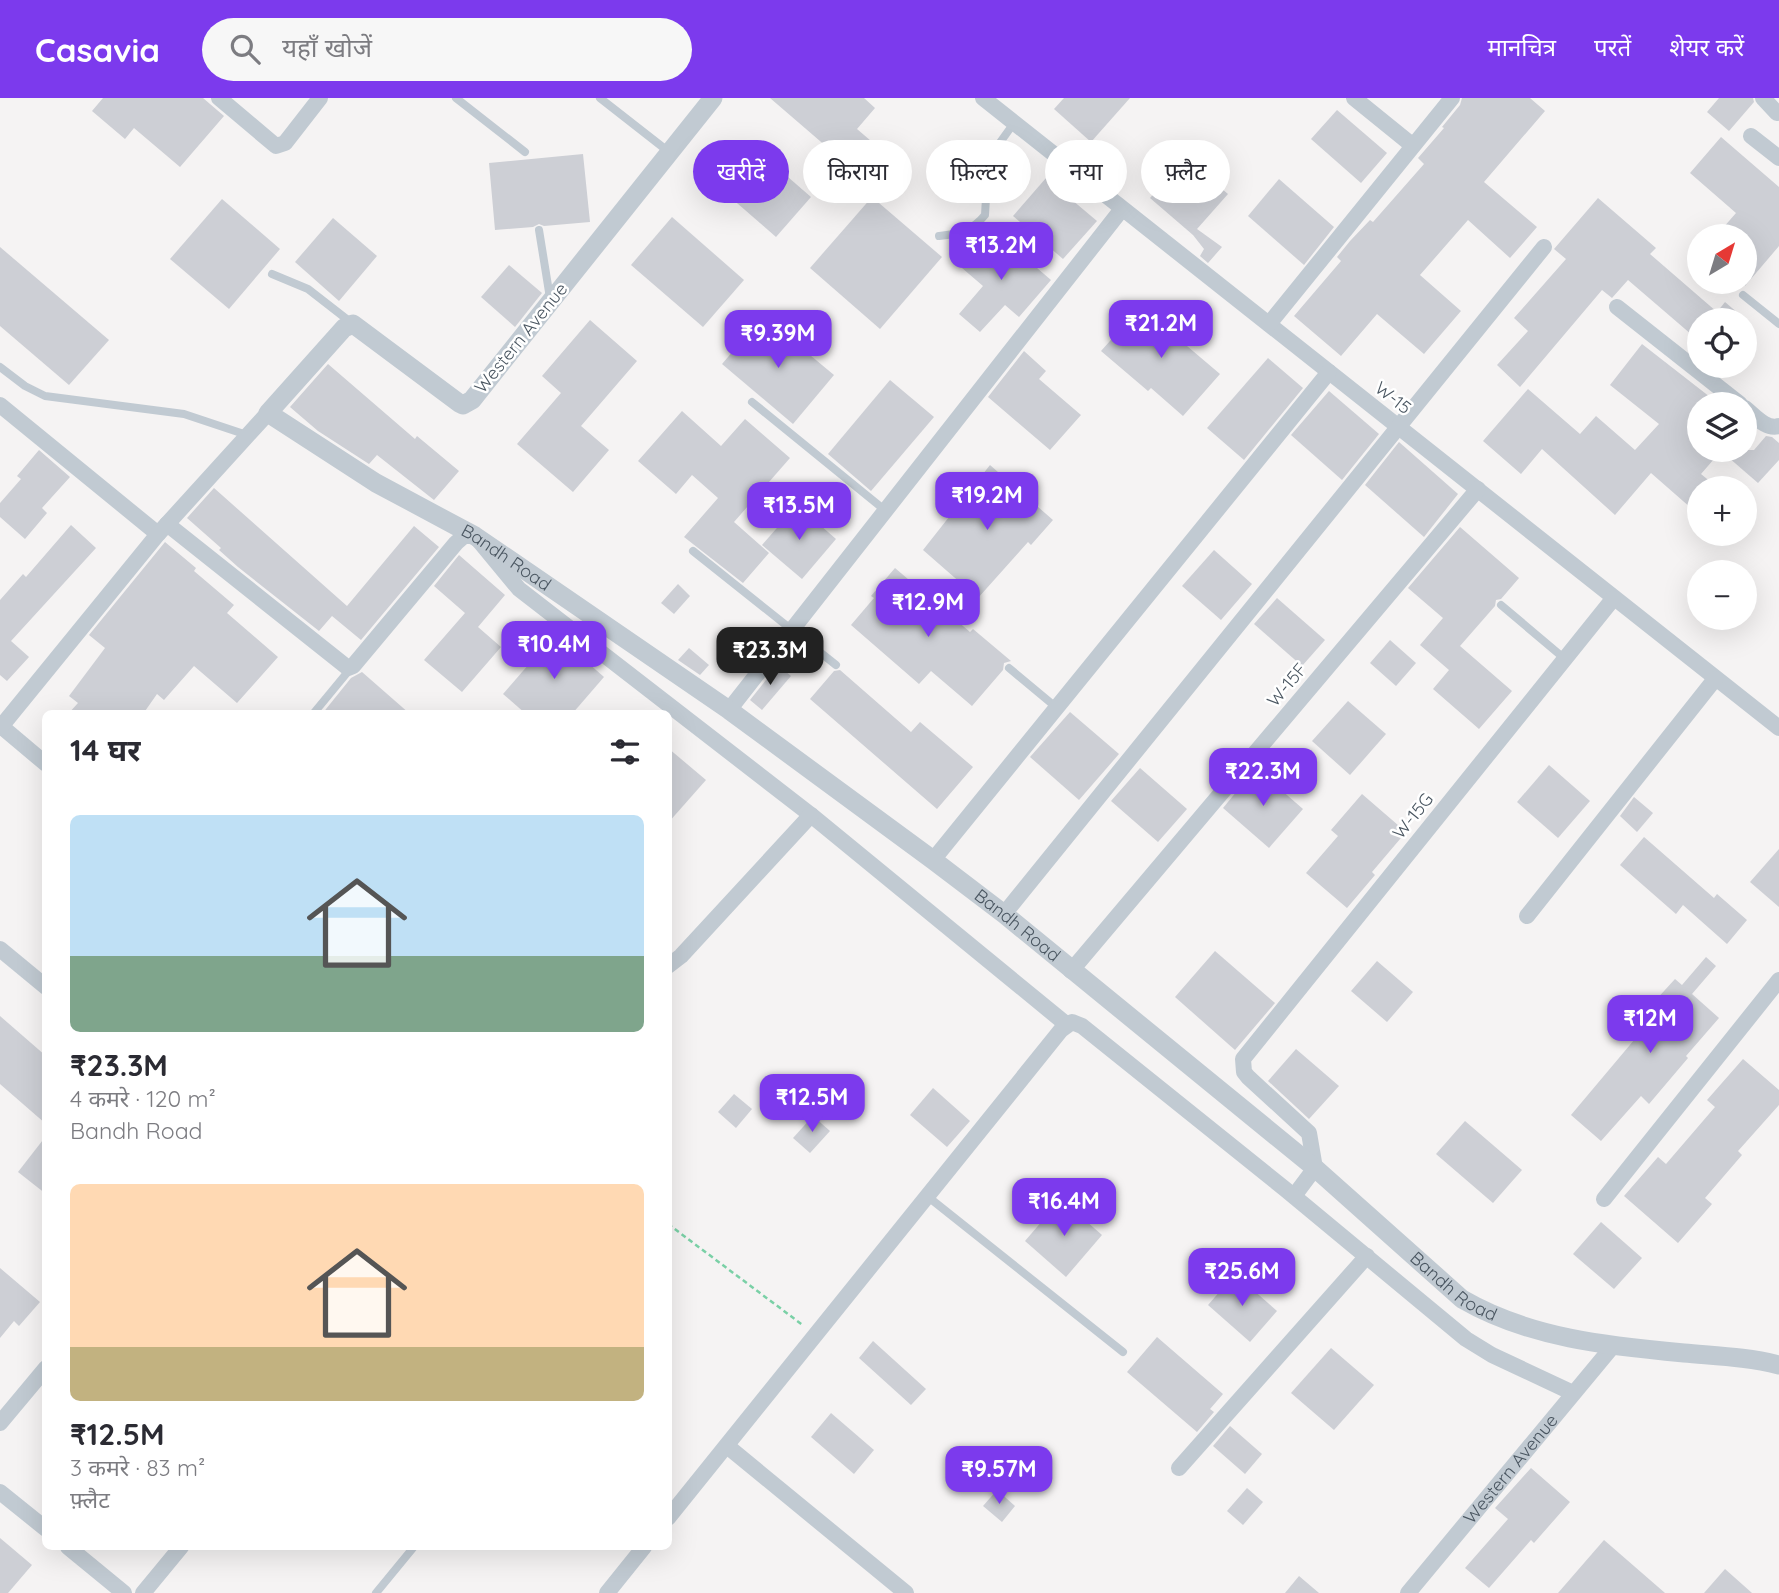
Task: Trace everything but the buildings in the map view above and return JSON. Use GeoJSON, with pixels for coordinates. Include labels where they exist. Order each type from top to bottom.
{"type":"FeatureCollection","features":[{"type":"Feature","properties":{"kind":"street"},"geometry":{"type":"LineString","coordinates":[[219,98],[276,146],[285,143],[320,98]]}},
{"type":"Feature","properties":{"kind":"street","name":"Western Avenue"},"geometry":{"type":"LineString","coordinates":[[353,324],[463,404],[471,400],[713,98]]}},
{"type":"Feature","properties":{"kind":"street"},"geometry":{"type":"LineString","coordinates":[[1354,98],[1412,145]]}},
{"type":"Feature","properties":{"kind":"street"},"geometry":{"type":"LineString","coordinates":[[1269,324],[1452,98]]}},
{"type":"Feature","properties":{"kind":"street"},"geometry":{"type":"LineString","coordinates":[[1763,98],[1777,113]]}},
{"type":"Feature","properties":{"kind":"street","name":"W-15"},"geometry":{"type":"LineString","coordinates":[[986,99],[1779,728]]}},
{"type":"Feature","properties":{"kind":"street"},"geometry":{"type":"LineString","coordinates":[[1751,136],[1779,158]]}},
{"type":"Feature","properties":{"kind":"street"},"geometry":{"type":"LineString","coordinates":[[729,710],[793,632],[1122,209]]}},
{"type":"Feature","properties":{"kind":"street"},"geometry":{"type":"LineString","coordinates":[[1004,914],[1544,247]]}},
{"type":"Feature","properties":{"kind":"street"},"geometry":{"type":"LineString","coordinates":[[1618,307],[1725,392]]}},
{"type":"Feature","properties":{"kind":"street"},"geometry":{"type":"LineString","coordinates":[[42,761],[1,727],[162,529],[344,328],[353,324]]}},
{"type":"Feature","properties":{"kind":"street"},"geometry":{"type":"LineString","coordinates":[[933,860],[1329,372]]}},
{"type":"Feature","properties":{"kind":"street"},"geometry":{"type":"LineString","coordinates":[[0,405],[351,668],[456,543],[464,536],[475,536],[519,589],[811,815],[1066,1024]]}},
{"type":"Feature","properties":{"kind":"street","name":"Bandh Road"},"geometry":{"type":"LineString","coordinates":[[268,413],[376,483],[475,536],[729,710],[933,860],[1004,914],[1315,1168],[1462,1299],[1483,1311],[1532,1329],[1613,1346],[1752,1359],[1779,1365]]}},
{"type":"Feature","properties":{"kind":"street"},"geometry":{"type":"LineString","coordinates":[[1757,418],[1771,428],[1779,426]]}},
{"type":"Feature","properties":{"kind":"street","name":"W-15F"},"geometry":{"type":"LineString","coordinates":[[1071,971],[1478,489]]}},
{"type":"Feature","properties":{"kind":"street","name":"W-15G"},"geometry":{"type":"LineString","coordinates":[[1315,1168],[1309,1133],[1248,1077],[1244,1072],[1243,1059],[1613,599]]}},
{"type":"Feature","properties":{"kind":"street"},"geometry":{"type":"LineString","coordinates":[[1527,916],[1715,679]]}},
{"type":"Feature","properties":{"kind":"street"},"geometry":{"type":"LineString","coordinates":[[672,962],[681,956],[811,815]]}},
{"type":"Feature","properties":{"kind":"street"},"geometry":{"type":"LineString","coordinates":[[0,949],[42,984]]}},
{"type":"Feature","properties":{"kind":"street"},"geometry":{"type":"LineString","coordinates":[[1604,1199],[1777,987]]}},
{"type":"Feature","properties":{"kind":"street"},"geometry":{"type":"LineString","coordinates":[[672,1513],[1066,1024],[1072,1022],[1082,1026],[1294,1196],[1466,1339],[1492,1355],[1573,1393]]}},
{"type":"Feature","properties":{"kind":"street"},"geometry":{"type":"LineString","coordinates":[[1294,1196],[1315,1168]]}},
{"type":"Feature","properties":{"kind":"street"},"geometry":{"type":"LineString","coordinates":[[1179,1468],[1367,1256]]}},
{"type":"Feature","properties":{"kind":"street","name":"Western Avenue"},"geometry":{"type":"LineString","coordinates":[[1408,1593],[1613,1346]]}},
{"type":"Feature","properties":{"kind":"street"},"geometry":{"type":"LineString","coordinates":[[0,1423],[42,1373]]}},
{"type":"Feature","properties":{"kind":"street"},"geometry":{"type":"LineString","coordinates":[[727,1446],[906,1593]]}},
{"type":"Feature","properties":{"kind":"street"},"geometry":{"type":"LineString","coordinates":[[0,1492],[42,1525]]}},
{"type":"Feature","properties":{"kind":"street"},"geometry":{"type":"LineString","coordinates":[[72,1550],[124,1593]]}},
{"type":"Feature","properties":{"kind":"street"},"geometry":{"type":"LineString","coordinates":[[142,1593],[178,1550]]}},
{"type":"Feature","properties":{"kind":"street"},"geometry":{"type":"LineString","coordinates":[[607,1593],[642,1550]]}},
{"type":"Feature","properties":{"kind":"lane"},"geometry":{"type":"LineString","coordinates":[[456,98],[526,152]]}},
{"type":"Feature","properties":{"kind":"lane"},"geometry":{"type":"LineString","coordinates":[[600,98],[669,152]]}},
{"type":"Feature","properties":{"kind":"lane"},"geometry":{"type":"LineString","coordinates":[[939,236],[971,229],[985,215],[988,163],[1014,123]]}},
{"type":"Feature","properties":{"kind":"lane"},"geometry":{"type":"LineString","coordinates":[[539,230],[550,301]]}},
{"type":"Feature","properties":{"kind":"lane"},"geometry":{"type":"LineString","coordinates":[[272,274],[308,289],[353,324]]}},
{"type":"Feature","properties":{"kind":"lane"},"geometry":{"type":"LineString","coordinates":[[1743,295],[1779,324]]}},
{"type":"Feature","properties":{"kind":"lane"},"geometry":{"type":"LineString","coordinates":[[0,367],[25,386],[45,396],[184,414],[247,435]]}},
{"type":"Feature","properties":{"kind":"lane"},"geometry":{"type":"LineString","coordinates":[[752,402],[886,511]]}},
{"type":"Feature","properties":{"kind":"lane"},"geometry":{"type":"LineString","coordinates":[[693,551],[836,665]]}},
{"type":"Feature","properties":{"kind":"lane"},"geometry":{"type":"LineString","coordinates":[[1501,605],[1565,659]]}},
{"type":"Feature","properties":{"kind":"lane"},"geometry":{"type":"LineString","coordinates":[[316,710],[351,668]]}},
{"type":"Feature","properties":{"kind":"lane"},"geometry":{"type":"LineString","coordinates":[[1009,668],[1057,708]]}},
{"type":"Feature","properties":{"kind":"lane"},"geometry":{"type":"LineString","coordinates":[[927,1196],[1124,1352]]}},
{"type":"Feature","properties":{"kind":"lane"},"geometry":{"type":"LineString","coordinates":[[376,1593],[411,1550]]}},
{"type":"Feature","properties":{"kind":"path"},"geometry":{"type":"LineString","coordinates":[[672,1227],[815,1335]]}}]}
